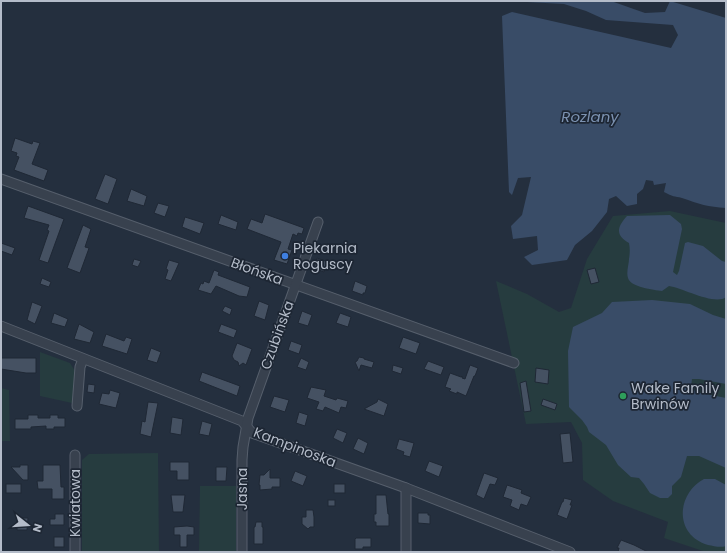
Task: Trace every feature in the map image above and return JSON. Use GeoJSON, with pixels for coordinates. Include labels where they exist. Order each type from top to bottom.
{"type":"FeatureCollection","features":[{"type":"Feature","properties":{"kind":"street","name":"Błońska"},"geometry":{"type":"LineString","coordinates":[[1,179],[514,363]]}},
{"type":"Feature","properties":{"kind":"street","name":"Czubińska"},"geometry":{"type":"LineString","coordinates":[[247,426],[251,409],[318,222]]}},
{"type":"Feature","properties":{"kind":"street","name":"Kampinoska"},"geometry":{"type":"LineString","coordinates":[[1,326],[242,421],[252,433],[406,488],[570,552]]}},
{"type":"Feature","properties":{"kind":"street"},"geometry":{"type":"LineString","coordinates":[[77,406],[80,367],[83,359]]}},
{"type":"Feature","properties":{"kind":"street","name":"Jasna"},"geometry":{"type":"LineString","coordinates":[[242,552],[242,460],[247,426]]}},
{"type":"Feature","properties":{"kind":"street","name":"Kwiatowa"},"geometry":{"type":"LineString","coordinates":[[75,455],[75,552]]}},
{"type":"Feature","properties":{"kind":"street"},"geometry":{"type":"LineString","coordinates":[[406,488],[406,552]]}},
{"type":"Feature","properties":{"kind":"green space","name":"Wake Family Brwinów"},"geometry":{"type":"Polygon","coordinates":[[[670,211],[726,223],[726,552],[706,552],[664,538],[668,522],[613,501],[583,480],[582,443],[571,422],[526,424],[496,281],[527,294],[559,312],[571,308],[587,259],[613,216],[670,211]]]}},
{"type":"Feature","properties":{"kind":"green space"},"geometry":{"type":"Polygon","coordinates":[[[40,352],[70,363],[75,371],[72,403],[40,396],[40,352]]]}},
{"type":"Feature","properties":{"kind":"green space"},"geometry":{"type":"Polygon","coordinates":[[[1,388],[9,390],[10,441],[1,441],[1,388]]]}},
{"type":"Feature","properties":{"kind":"green space"},"geometry":{"type":"Polygon","coordinates":[[[158,453],[159,552],[82,552],[82,460],[89,454],[158,453]]]}},
{"type":"Feature","properties":{"kind":"green space"},"geometry":{"type":"Polygon","coordinates":[[[200,486],[236,486],[236,551],[199,551],[200,486]]]}},
{"type":"Feature","properties":{"kind":"water","name":"Rozlany"},"geometry":{"type":"Polygon","coordinates":[[[507,1],[611,1],[645,13],[665,12],[670,1],[726,18],[726,208],[704,205],[672,196],[664,192],[666,183],[654,185],[653,181],[646,180],[643,189],[637,194],[637,204],[627,206],[616,196],[609,199],[607,212],[592,231],[575,245],[567,260],[532,265],[524,257],[538,250],[537,236],[513,239],[511,226],[522,215],[531,177],[518,178],[512,195],[509,192],[502,16],[512,12],[671,48],[678,35],[673,25],[606,20],[586,11],[564,4],[507,1]]]}},
{"type":"Feature","properties":{"kind":"water"},"geometry":{"type":"Polygon","coordinates":[[[670,215],[681,224],[682,229],[673,272],[677,275],[679,271],[685,243],[688,242],[703,246],[722,261],[726,262],[726,297],[721,299],[707,298],[669,286],[662,291],[654,290],[643,288],[633,284],[630,281],[627,273],[630,255],[629,243],[621,237],[619,231],[621,224],[627,216],[670,215]]]}},
{"type":"Feature","properties":{"kind":"water"},"geometry":{"type":"Polygon","coordinates":[[[652,300],[690,304],[713,315],[726,319],[726,384],[692,379],[691,387],[696,392],[726,398],[726,468],[699,456],[687,456],[681,477],[672,486],[672,494],[668,498],[660,498],[650,493],[639,478],[631,477],[618,465],[606,445],[589,432],[582,420],[569,407],[568,351],[573,327],[602,313],[612,302],[652,300]]]}},
{"type":"Feature","properties":{"kind":"water"},"geometry":{"type":"Polygon","coordinates":[[[704,479],[715,479],[726,485],[726,546],[719,547],[708,545],[697,540],[689,533],[684,524],[684,504],[688,494],[704,479]]]}},
{"type":"Feature","properties":{"kind":"building"},"geometry":{"type":"Polygon","coordinates":[[[15,138],[32,144],[33,141],[40,143],[32,164],[48,170],[44,181],[14,170],[19,157],[16,156],[17,153],[11,151],[15,138]]]}},
{"type":"Feature","properties":{"kind":"building"},"geometry":{"type":"Polygon","coordinates":[[[105,174],[117,179],[108,204],[95,199],[105,174]]]}},
{"type":"Feature","properties":{"kind":"building"},"geometry":{"type":"Polygon","coordinates":[[[131,189],[147,196],[144,206],[127,201],[131,189]]]}},
{"type":"Feature","properties":{"kind":"building"},"geometry":{"type":"Polygon","coordinates":[[[158,203],[169,206],[165,217],[154,213],[158,203]]]}},
{"type":"Feature","properties":{"kind":"building"},"geometry":{"type":"Polygon","coordinates":[[[28,206],[64,219],[48,263],[39,260],[49,231],[47,230],[49,225],[24,218],[28,206]]]}},
{"type":"Feature","properties":{"kind":"building"},"geometry":{"type":"Polygon","coordinates":[[[265,214],[304,228],[302,234],[298,233],[297,236],[293,234],[288,249],[292,250],[287,264],[274,260],[281,242],[247,229],[251,219],[262,223],[265,214]]]}},
{"type":"Feature","properties":{"kind":"building"},"geometry":{"type":"Polygon","coordinates":[[[221,215],[238,222],[236,230],[218,224],[221,215]]]}},
{"type":"Feature","properties":{"kind":"building"},"geometry":{"type":"Polygon","coordinates":[[[185,217],[204,223],[200,234],[182,227],[185,217]]]}},
{"type":"Feature","properties":{"kind":"building"},"geometry":{"type":"Polygon","coordinates":[[[83,225],[91,229],[85,247],[89,248],[80,273],[67,268],[83,225]]]}},
{"type":"Feature","properties":{"kind":"building"},"geometry":{"type":"Polygon","coordinates":[[[1,243],[15,248],[12,255],[1,251],[1,243]]]}},
{"type":"Feature","properties":{"kind":"building"},"geometry":{"type":"Polygon","coordinates":[[[317,258],[328,262],[324,272],[314,268],[317,258]]]}},
{"type":"Feature","properties":{"kind":"building"},"geometry":{"type":"Polygon","coordinates":[[[134,259],[141,261],[138,267],[132,265],[134,259]]]}},
{"type":"Feature","properties":{"kind":"building"},"geometry":{"type":"Polygon","coordinates":[[[169,260],[179,263],[171,281],[165,279],[169,260]]]}},
{"type":"Feature","properties":{"kind":"building"},"geometry":{"type":"Polygon","coordinates":[[[595,268],[599,282],[591,284],[587,270],[595,268]]]}},
{"type":"Feature","properties":{"kind":"building"},"geometry":{"type":"Polygon","coordinates":[[[214,270],[219,272],[218,275],[250,287],[247,297],[239,296],[216,286],[211,294],[198,290],[201,283],[203,284],[204,281],[209,283],[214,270]]]}},
{"type":"Feature","properties":{"kind":"building"},"geometry":{"type":"Polygon","coordinates":[[[42,278],[51,282],[49,287],[40,284],[42,278]]]}},
{"type":"Feature","properties":{"kind":"building"},"geometry":{"type":"Polygon","coordinates":[[[355,281],[367,286],[363,295],[352,291],[355,281]]]}},
{"type":"Feature","properties":{"kind":"building"},"geometry":{"type":"Polygon","coordinates":[[[259,301],[269,305],[265,320],[254,316],[259,301]]]}},
{"type":"Feature","properties":{"kind":"building"},"geometry":{"type":"Polygon","coordinates":[[[32,302],[42,306],[35,324],[27,320],[32,302]]]}},
{"type":"Feature","properties":{"kind":"building"},"geometry":{"type":"Polygon","coordinates":[[[225,306],[232,309],[230,315],[222,311],[225,306]]]}},
{"type":"Feature","properties":{"kind":"building"},"geometry":{"type":"Polygon","coordinates":[[[302,311],[312,315],[308,326],[298,323],[302,311]]]}},
{"type":"Feature","properties":{"kind":"building"},"geometry":{"type":"Polygon","coordinates":[[[54,313],[68,319],[65,327],[51,323],[54,313]]]}},
{"type":"Feature","properties":{"kind":"building"},"geometry":{"type":"Polygon","coordinates":[[[340,313],[351,317],[348,327],[336,323],[340,313]]]}},
{"type":"Feature","properties":{"kind":"building"},"geometry":{"type":"Polygon","coordinates":[[[79,324],[94,332],[90,343],[74,339],[79,324]]]}},
{"type":"Feature","properties":{"kind":"building"},"geometry":{"type":"Polygon","coordinates":[[[221,324],[237,330],[234,338],[218,332],[221,324]]]}},
{"type":"Feature","properties":{"kind":"building"},"geometry":{"type":"Polygon","coordinates":[[[106,334],[124,341],[126,337],[132,339],[127,354],[102,346],[106,334]]]}},
{"type":"Feature","properties":{"kind":"building"},"geometry":{"type":"Polygon","coordinates":[[[403,337],[420,343],[416,354],[399,348],[403,337]]]}},
{"type":"Feature","properties":{"kind":"building"},"geometry":{"type":"Polygon","coordinates":[[[291,341],[302,345],[299,354],[288,350],[291,341]]]}},
{"type":"Feature","properties":{"kind":"building"},"geometry":{"type":"Polygon","coordinates":[[[237,343],[252,349],[246,365],[243,363],[239,366],[238,362],[234,360],[232,356],[237,343]]]}},
{"type":"Feature","properties":{"kind":"building"},"geometry":{"type":"Polygon","coordinates":[[[151,348],[161,352],[157,363],[147,360],[151,348]]]}},
{"type":"Feature","properties":{"kind":"building"},"geometry":{"type":"Polygon","coordinates":[[[359,357],[374,362],[372,368],[361,365],[359,371],[355,362],[359,357]]]}},
{"type":"Feature","properties":{"kind":"building"},"geometry":{"type":"Polygon","coordinates":[[[1,358],[36,358],[36,373],[1,369],[1,358]]]}},
{"type":"Feature","properties":{"kind":"building"},"geometry":{"type":"Polygon","coordinates":[[[301,358],[309,362],[306,370],[297,367],[301,358]]]}},
{"type":"Feature","properties":{"kind":"building"},"geometry":{"type":"Polygon","coordinates":[[[428,361],[444,367],[441,375],[424,369],[428,361]]]}},
{"type":"Feature","properties":{"kind":"building"},"geometry":{"type":"Polygon","coordinates":[[[393,365],[403,368],[401,374],[392,371],[393,365]]]}},
{"type":"Feature","properties":{"kind":"building"},"geometry":{"type":"Polygon","coordinates":[[[470,365],[478,368],[466,396],[457,392],[457,394],[449,391],[451,389],[445,387],[450,373],[461,377],[462,376],[462,378],[465,379],[470,365]]]}},
{"type":"Feature","properties":{"kind":"building"},"geometry":{"type":"Polygon","coordinates":[[[536,368],[549,370],[548,384],[535,382],[536,368]]]}},
{"type":"Feature","properties":{"kind":"building"},"geometry":{"type":"Polygon","coordinates":[[[202,372],[240,386],[237,396],[199,381],[202,372]]]}},
{"type":"Feature","properties":{"kind":"building"},"geometry":{"type":"Polygon","coordinates":[[[526,381],[531,411],[524,412],[520,383],[526,381]]]}},
{"type":"Feature","properties":{"kind":"building"},"geometry":{"type":"Polygon","coordinates":[[[88,384],[95,385],[94,393],[87,392],[88,384]]]}},
{"type":"Feature","properties":{"kind":"building"},"geometry":{"type":"Polygon","coordinates":[[[311,387],[326,390],[324,396],[336,400],[337,398],[348,401],[346,408],[341,407],[339,413],[325,407],[323,411],[316,409],[319,402],[307,398],[311,387]]]}},
{"type":"Feature","properties":{"kind":"building"},"geometry":{"type":"Polygon","coordinates":[[[110,390],[120,393],[116,408],[99,404],[102,393],[109,394],[110,390]]]}},
{"type":"Feature","properties":{"kind":"building"},"geometry":{"type":"Polygon","coordinates":[[[274,396],[289,400],[285,412],[270,407],[274,396]]]}},
{"type":"Feature","properties":{"kind":"building"},"geometry":{"type":"Polygon","coordinates":[[[378,399],[388,404],[384,416],[364,409],[377,402],[378,399]]]}},
{"type":"Feature","properties":{"kind":"building"},"geometry":{"type":"Polygon","coordinates":[[[543,399],[557,404],[555,410],[541,405],[543,399]]]}},
{"type":"Feature","properties":{"kind":"building"},"geometry":{"type":"Polygon","coordinates":[[[148,402],[158,403],[151,437],[140,434],[142,421],[145,422],[148,402]]]}},
{"type":"Feature","properties":{"kind":"building"},"geometry":{"type":"Polygon","coordinates":[[[299,412],[308,415],[305,426],[296,423],[299,412]]]}},
{"type":"Feature","properties":{"kind":"building"},"geometry":{"type":"Polygon","coordinates":[[[28,415],[38,415],[38,418],[50,418],[50,415],[58,415],[58,418],[65,418],[65,427],[46,429],[46,426],[31,427],[31,429],[15,429],[15,419],[28,419],[28,415]]]}},
{"type":"Feature","properties":{"kind":"building"},"geometry":{"type":"Polygon","coordinates":[[[172,417],[183,419],[181,435],[170,433],[172,417]]]}},
{"type":"Feature","properties":{"kind":"building"},"geometry":{"type":"Polygon","coordinates":[[[202,421],[212,424],[209,436],[199,434],[202,421]]]}},
{"type":"Feature","properties":{"kind":"building"},"geometry":{"type":"Polygon","coordinates":[[[337,429],[347,433],[343,443],[333,438],[337,429]]]}},
{"type":"Feature","properties":{"kind":"building"},"geometry":{"type":"Polygon","coordinates":[[[570,433],[573,462],[563,463],[560,434],[570,433]]]}},
{"type":"Feature","properties":{"kind":"building"},"geometry":{"type":"Polygon","coordinates":[[[358,438],[368,443],[364,454],[353,449],[358,438]]]}},
{"type":"Feature","properties":{"kind":"building"},"geometry":{"type":"Polygon","coordinates":[[[399,439],[414,443],[410,457],[403,455],[404,452],[396,449],[399,439]]]}},
{"type":"Feature","properties":{"kind":"building"},"geometry":{"type":"Polygon","coordinates":[[[429,461],[443,466],[439,477],[425,471],[429,461]]]}},
{"type":"Feature","properties":{"kind":"building"},"geometry":{"type":"Polygon","coordinates":[[[170,462],[189,462],[189,480],[177,480],[177,471],[170,471],[170,462]]]}},
{"type":"Feature","properties":{"kind":"building"},"geometry":{"type":"Polygon","coordinates":[[[20,465],[28,465],[28,480],[23,480],[11,467],[20,467],[20,465]]]}},
{"type":"Feature","properties":{"kind":"building"},"geometry":{"type":"Polygon","coordinates":[[[43,465],[60,465],[61,487],[64,487],[64,499],[52,499],[52,489],[38,489],[37,481],[43,481],[43,465]]]}},
{"type":"Feature","properties":{"kind":"building"},"geometry":{"type":"Polygon","coordinates":[[[216,467],[227,467],[226,481],[216,481],[216,467]]]}},
{"type":"Feature","properties":{"kind":"building"},"geometry":{"type":"Polygon","coordinates":[[[270,469],[270,478],[280,478],[280,487],[260,490],[260,475],[264,475],[270,469]]]}},
{"type":"Feature","properties":{"kind":"building"},"geometry":{"type":"Polygon","coordinates":[[[295,471],[307,476],[303,486],[291,481],[295,471]]]}},
{"type":"Feature","properties":{"kind":"building"},"geometry":{"type":"Polygon","coordinates":[[[484,473],[498,478],[495,485],[490,484],[484,499],[476,495],[484,473]]]}},
{"type":"Feature","properties":{"kind":"building"},"geometry":{"type":"Polygon","coordinates":[[[6,484],[21,484],[21,493],[6,493],[6,484]]]}},
{"type":"Feature","properties":{"kind":"building"},"geometry":{"type":"Polygon","coordinates":[[[334,484],[345,484],[345,493],[334,493],[334,484]]]}},
{"type":"Feature","properties":{"kind":"building"},"geometry":{"type":"Polygon","coordinates":[[[507,485],[522,490],[521,493],[531,497],[527,506],[521,504],[519,510],[510,506],[512,500],[503,497],[507,485]]]}},
{"type":"Feature","properties":{"kind":"building"},"geometry":{"type":"Polygon","coordinates":[[[171,495],[185,495],[183,512],[173,512],[171,495]]]}},
{"type":"Feature","properties":{"kind":"building"},"geometry":{"type":"Polygon","coordinates":[[[376,495],[386,495],[389,526],[376,526],[376,522],[374,522],[374,514],[376,514],[376,495]]]}},
{"type":"Feature","properties":{"kind":"building"},"geometry":{"type":"Polygon","coordinates":[[[564,498],[572,500],[570,505],[572,505],[567,519],[557,515],[564,498]]]}},
{"type":"Feature","properties":{"kind":"building"},"geometry":{"type":"Polygon","coordinates":[[[328,500],[335,500],[335,506],[328,506],[328,500]]]}},
{"type":"Feature","properties":{"kind":"building"},"geometry":{"type":"Polygon","coordinates":[[[306,510],[313,510],[314,517],[314,527],[310,527],[308,529],[302,524],[302,517],[306,517],[306,510]]]}},
{"type":"Feature","properties":{"kind":"building"},"geometry":{"type":"Polygon","coordinates":[[[418,513],[428,513],[428,515],[430,515],[430,524],[418,523],[418,513]]]}},
{"type":"Feature","properties":{"kind":"building"},"geometry":{"type":"Polygon","coordinates":[[[55,514],[64,514],[64,525],[50,525],[50,519],[55,519],[55,514]]]}},
{"type":"Feature","properties":{"kind":"building"},"geometry":{"type":"Polygon","coordinates":[[[17,518],[28,518],[27,530],[17,530],[17,518]]]}},
{"type":"Feature","properties":{"kind":"building"},"geometry":{"type":"Polygon","coordinates":[[[256,522],[262,522],[263,544],[254,544],[254,527],[256,522]]]}},
{"type":"Feature","properties":{"kind":"building"},"geometry":{"type":"Polygon","coordinates":[[[174,527],[194,527],[194,535],[187,535],[187,547],[180,547],[180,535],[174,535],[174,527]]]}},
{"type":"Feature","properties":{"kind":"building"},"geometry":{"type":"Polygon","coordinates":[[[54,537],[64,537],[64,547],[54,547],[54,537]]]}},
{"type":"Feature","properties":{"kind":"building"},"geometry":{"type":"Polygon","coordinates":[[[356,538],[371,538],[371,547],[355,549],[356,538]]]}},
{"type":"Feature","properties":{"kind":"building"},"geometry":{"type":"Polygon","coordinates":[[[621,540],[648,552],[618,552],[619,548],[617,548],[621,540]]]}},
{"type":"Feature","properties":{"kind":"place","name":"Piekarnia Roguscy"},"geometry":{"type":"Point","coordinates":[285,256]}},
{"type":"Feature","properties":{"kind":"place","name":"Wake Family Brwinów"},"geometry":{"type":"Point","coordinates":[623,396]}}]}
